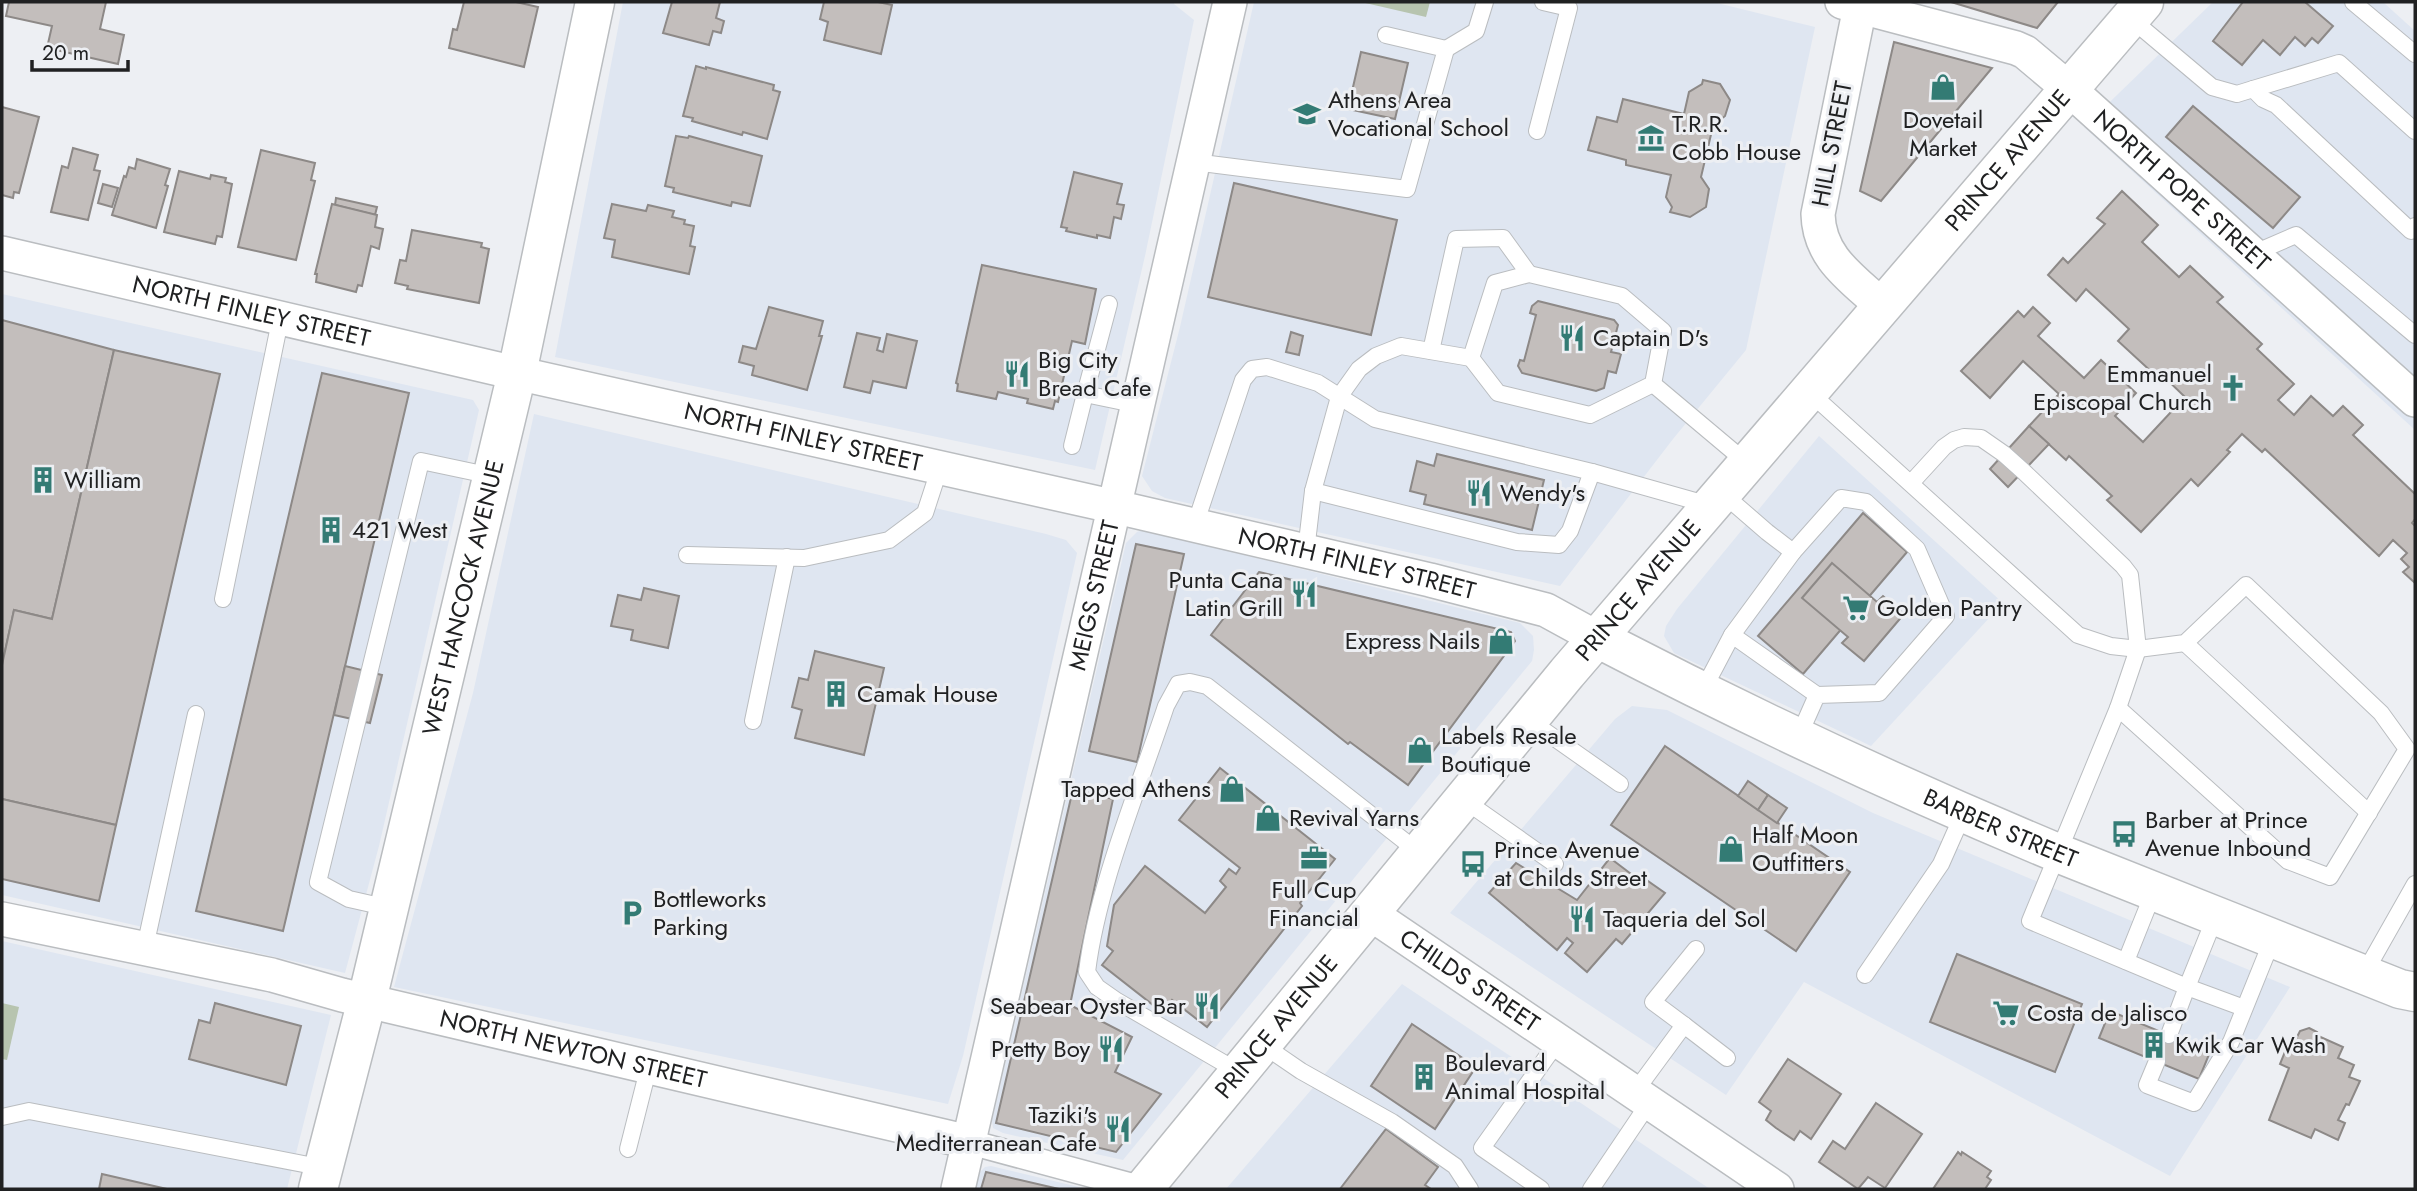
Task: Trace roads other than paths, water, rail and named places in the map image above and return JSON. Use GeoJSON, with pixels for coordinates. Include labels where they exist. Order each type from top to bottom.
{"type":"FeatureCollection","features":[{"type":"Feature","properties":{"kind":"street","name":"WEST HANCOCK AVENUE"},"geometry":{"type":"LineString","coordinates":[[321,1179],[367,1000],[517,373],[595,2]]}},
{"type":"Feature","properties":{"kind":"street","name":"MEIGS STREET"},"geometry":{"type":"LineString","coordinates":[[958,1189],[1230,2]]}},
{"type":"Feature","properties":{"kind":"street","name":"NORTH POPE STREET"},"geometry":{"type":"LineString","coordinates":[[1854,3],[2025,52],[2070,89],[2415,399]]}},
{"type":"Feature","properties":{"kind":"street","name":"HILL STREET"},"geometry":{"type":"LineString","coordinates":[[1854,3],[1818,214],[1818,231],[1828,254],[1882,306]]}},
{"type":"Feature","properties":{"kind":"street","name":"PRINCE AVENUE"},"geometry":{"type":"LineString","coordinates":[[1143,1189],[1529,720],[2137,10]]}},
{"type":"Feature","properties":{"kind":"street","name":"NORTH FINLEY STREET"},"geometry":{"type":"LineString","coordinates":[[2,253],[517,373],[1306,551],[1546,610],[1599,639]]}},
{"type":"Feature","properties":{"kind":"street","name":"BARBER STREET"},"geometry":{"type":"LineString","coordinates":[[1599,639],[1798,737],[2058,853],[2415,992]]}},
{"type":"Feature","properties":{"kind":"street","name":"CHILDS STREET"},"geometry":{"type":"LineString","coordinates":[[1371,914],[1777,1189]]}},
{"type":"Feature","properties":{"kind":"street","name":"NORTH NEWTON STREET"},"geometry":{"type":"LineString","coordinates":[[2,919],[272,975],[367,1000],[969,1142],[1143,1189]]}},
{"type":"Feature","properties":{"kind":"lane"},"geometry":{"type":"LineString","coordinates":[[1194,162],[1408,190],[1446,49],[1476,31],[1485,2]]}},
{"type":"Feature","properties":{"kind":"lane"},"geometry":{"type":"LineString","coordinates":[[1537,131],[1569,8],[1543,2]]}},
{"type":"Feature","properties":{"kind":"lane"},"geometry":{"type":"LineString","coordinates":[[2353,2],[2415,54]]}},
{"type":"Feature","properties":{"kind":"lane"},"geometry":{"type":"LineString","coordinates":[[2137,10],[2213,87],[2237,94],[2339,63],[2415,131]]}},
{"type":"Feature","properties":{"kind":"lane"},"geometry":{"type":"LineString","coordinates":[[1386,35],[1446,49]]}},
{"type":"Feature","properties":{"kind":"lane"},"geometry":{"type":"LineString","coordinates":[[2253,89],[2263,99],[2276,105],[2414,230]]}},
{"type":"Feature","properties":{"kind":"lane"},"geometry":{"type":"LineString","coordinates":[[2252,254],[2296,235],[2415,335]]}},
{"type":"Feature","properties":{"kind":"lane"},"geometry":{"type":"LineString","coordinates":[[1431,351],[1456,239],[1503,238],[1529,274]]}},
{"type":"Feature","properties":{"kind":"lane"},"geometry":{"type":"LineString","coordinates":[[1471,358],[1495,283],[1529,274],[1622,296],[1663,331],[1653,384]]}},
{"type":"Feature","properties":{"kind":"lane"},"geometry":{"type":"LineString","coordinates":[[1072,446],[1109,304]]}},
{"type":"Feature","properties":{"kind":"lane"},"geometry":{"type":"LineString","coordinates":[[223,599],[281,316]]}},
{"type":"Feature","properties":{"kind":"lane"},"geometry":{"type":"LineString","coordinates":[[1306,551],[1313,491],[1339,397],[1359,369],[1376,356],[1401,346],[1471,358],[1498,393],[1590,415],[1653,384]]}},
{"type":"Feature","properties":{"kind":"lane"},"geometry":{"type":"LineString","coordinates":[[1195,525],[1243,380],[1252,369],[1267,368],[1318,383],[1374,419],[1591,472],[1717,499],[1793,552]]}},
{"type":"Feature","properties":{"kind":"lane"},"geometry":{"type":"LineString","coordinates":[[1653,384],[1747,463]]}},
{"type":"Feature","properties":{"kind":"lane"},"geometry":{"type":"LineString","coordinates":[[1808,391],[2078,635],[2111,646],[2138,649],[2185,643],[2246,585],[2381,713],[2407,749],[2330,877],[2288,861],[2118,708]]}},
{"type":"Feature","properties":{"kind":"lane"},"geometry":{"type":"LineString","coordinates":[[1085,394],[1138,405]]}},
{"type":"Feature","properties":{"kind":"lane"},"geometry":{"type":"LineString","coordinates":[[1911,483],[1944,446],[1954,440],[1973,436],[1992,444],[2023,471],[2130,575],[2138,649],[2118,708],[2030,921],[2244,1009]]}},
{"type":"Feature","properties":{"kind":"lane"},"geometry":{"type":"LineString","coordinates":[[389,908],[349,899],[318,882],[421,461],[492,476]]}},
{"type":"Feature","properties":{"kind":"lane"},"geometry":{"type":"LineString","coordinates":[[687,555],[804,558],[889,540],[925,513],[940,467]]}},
{"type":"Feature","properties":{"kind":"lane"},"geometry":{"type":"LineString","coordinates":[[1313,491],[1517,542],[1559,545],[1570,531],[1591,472]]}},
{"type":"Feature","properties":{"kind":"lane"},"geometry":{"type":"LineString","coordinates":[[1703,690],[1732,635],[1793,552],[1841,498],[1866,502],[1917,549],[1946,616],[1879,693],[1817,695],[1732,635]]}},
{"type":"Feature","properties":{"kind":"lane"},"geometry":{"type":"LineString","coordinates":[[752,721],[787,557]]}},
{"type":"Feature","properties":{"kind":"lane"},"geometry":{"type":"LineString","coordinates":[[2185,643],[2369,813]]}},
{"type":"Feature","properties":{"kind":"lane"},"geometry":{"type":"LineString","coordinates":[[1421,854],[1207,686],[1190,682],[1178,684],[1166,706],[1115,857],[1091,941],[1087,972],[1097,987],[1117,1001],[1252,1059],[1301,1071],[1392,1122],[1455,1166],[1470,1189]]}},
{"type":"Feature","properties":{"kind":"lane"},"geometry":{"type":"LineString","coordinates":[[1798,737],[1817,695]]}},
{"type":"Feature","properties":{"kind":"lane"},"geometry":{"type":"LineString","coordinates":[[145,947],[196,714]]}},
{"type":"Feature","properties":{"kind":"lane"},"geometry":{"type":"LineString","coordinates":[[1529,720],[1620,784]]}},
{"type":"Feature","properties":{"kind":"lane"},"geometry":{"type":"LineString","coordinates":[[1464,800],[1555,864]]}},
{"type":"Feature","properties":{"kind":"lane"},"geometry":{"type":"LineString","coordinates":[[1865,975],[1941,864],[1964,812]]}},
{"type":"Feature","properties":{"kind":"lane"},"geometry":{"type":"LineString","coordinates":[[2364,974],[2415,884]]}},
{"type":"Feature","properties":{"kind":"lane"},"geometry":{"type":"LineString","coordinates":[[2126,961],[2154,891]]}},
{"type":"Feature","properties":{"kind":"lane"},"geometry":{"type":"LineString","coordinates":[[2169,1035],[2216,915]]}},
{"type":"Feature","properties":{"kind":"lane"},"geometry":{"type":"LineString","coordinates":[[2157,1062],[2147,1085],[2194,1103],[2231,1042],[2273,938]]}},
{"type":"Feature","properties":{"kind":"lane"},"geometry":{"type":"LineString","coordinates":[[1696,949],[1653,1002],[1727,1058]]}},
{"type":"Feature","properties":{"kind":"lane"},"geometry":{"type":"LineString","coordinates":[[1591,1189],[1684,1025]]}},
{"type":"Feature","properties":{"kind":"lane"},"geometry":{"type":"LineString","coordinates":[[1541,1189],[1482,1148],[1558,1041]]}},
{"type":"Feature","properties":{"kind":"lane"},"geometry":{"type":"LineString","coordinates":[[628,1149],[649,1066]]}},
{"type":"Feature","properties":{"kind":"lane"},"geometry":{"type":"LineString","coordinates":[[2,1117],[29,1111],[321,1179]]}},
{"type":"Feature","properties":{"kind":"place","name":"Dovetail Market"},"geometry":{"type":"Point","coordinates":[1943,87]}},
{"type":"Feature","properties":{"kind":"place","name":"Athens Area Vocational School"},"geometry":{"type":"Point","coordinates":[1307,114]}},
{"type":"Feature","properties":{"kind":"place","name":"T.R.R. Cobb House"},"geometry":{"type":"Point","coordinates":[1651,138]}},
{"type":"Feature","properties":{"kind":"place","name":"Captain D's"},"geometry":{"type":"Point","coordinates":[1572,338]}},
{"type":"Feature","properties":{"kind":"place","name":"Big City Bread Cafe"},"geometry":{"type":"Point","coordinates":[1017,374]}},
{"type":"Feature","properties":{"kind":"place","name":"Emmanuel Episcopal Church"},"geometry":{"type":"Point","coordinates":[2233,388]}},
{"type":"Feature","properties":{"kind":"place","name":"William"},"geometry":{"type":"Point","coordinates":[43,480]}},
{"type":"Feature","properties":{"kind":"place","name":"Wendy's"},"geometry":{"type":"Point","coordinates":[1479,493]}},
{"type":"Feature","properties":{"kind":"place","name":"421 West"},"geometry":{"type":"Point","coordinates":[331,530]}},
{"type":"Feature","properties":{"kind":"place","name":"Punta Cana Latin Grill"},"geometry":{"type":"Point","coordinates":[1304,594]}},
{"type":"Feature","properties":{"kind":"place","name":"Golden Pantry"},"geometry":{"type":"Point","coordinates":[1856,608]}},
{"type":"Feature","properties":{"kind":"place","name":"Express Nails"},"geometry":{"type":"Point","coordinates":[1501,641]}},
{"type":"Feature","properties":{"kind":"place","name":"Camak House"},"geometry":{"type":"Point","coordinates":[836,694]}},
{"type":"Feature","properties":{"kind":"place","name":"Labels Resale Boutique"},"geometry":{"type":"Point","coordinates":[1420,750]}},
{"type":"Feature","properties":{"kind":"place","name":"Tapped Athens"},"geometry":{"type":"Point","coordinates":[1232,789]}},
{"type":"Feature","properties":{"kind":"place","name":"Revival Yarns"},"geometry":{"type":"Point","coordinates":[1268,818]}},
{"type":"Feature","properties":{"kind":"place","name":"Barber at Prince Avenue Inbound"},"geometry":{"type":"Point","coordinates":[2124,834]}},
{"type":"Feature","properties":{"kind":"place","name":"Half Moon Outfitters"},"geometry":{"type":"Point","coordinates":[1731,849]}},
{"type":"Feature","properties":{"kind":"place","name":"Full Cup Financial"},"geometry":{"type":"Point","coordinates":[1314,858]}},
{"type":"Feature","properties":{"kind":"place","name":"Prince Avenue at Childs Street"},"geometry":{"type":"Point","coordinates":[1473,864]}},
{"type":"Feature","properties":{"kind":"place","name":"Bottleworks Parking"},"geometry":{"type":"Point","coordinates":[632,913]}},
{"type":"Feature","properties":{"kind":"place","name":"Taqueria del Sol"},"geometry":{"type":"Point","coordinates":[1582,919]}},
{"type":"Feature","properties":{"kind":"place","name":"Seabear Oyster Bar"},"geometry":{"type":"Point","coordinates":[1207,1006]}},
{"type":"Feature","properties":{"kind":"place","name":"Costa de Jalisco"},"geometry":{"type":"Point","coordinates":[2006,1013]}},
{"type":"Feature","properties":{"kind":"place","name":"Kwik Car Wash"},"geometry":{"type":"Point","coordinates":[2154,1045]}},
{"type":"Feature","properties":{"kind":"place","name":"Pretty Boy"},"geometry":{"type":"Point","coordinates":[1111,1049]}},
{"type":"Feature","properties":{"kind":"place","name":"Boulevard Animal Hospital"},"geometry":{"type":"Point","coordinates":[1424,1077]}},
{"type":"Feature","properties":{"kind":"place","name":"Taziki's Mediterranean Cafe"},"geometry":{"type":"Point","coordinates":[1118,1129]}}]}
